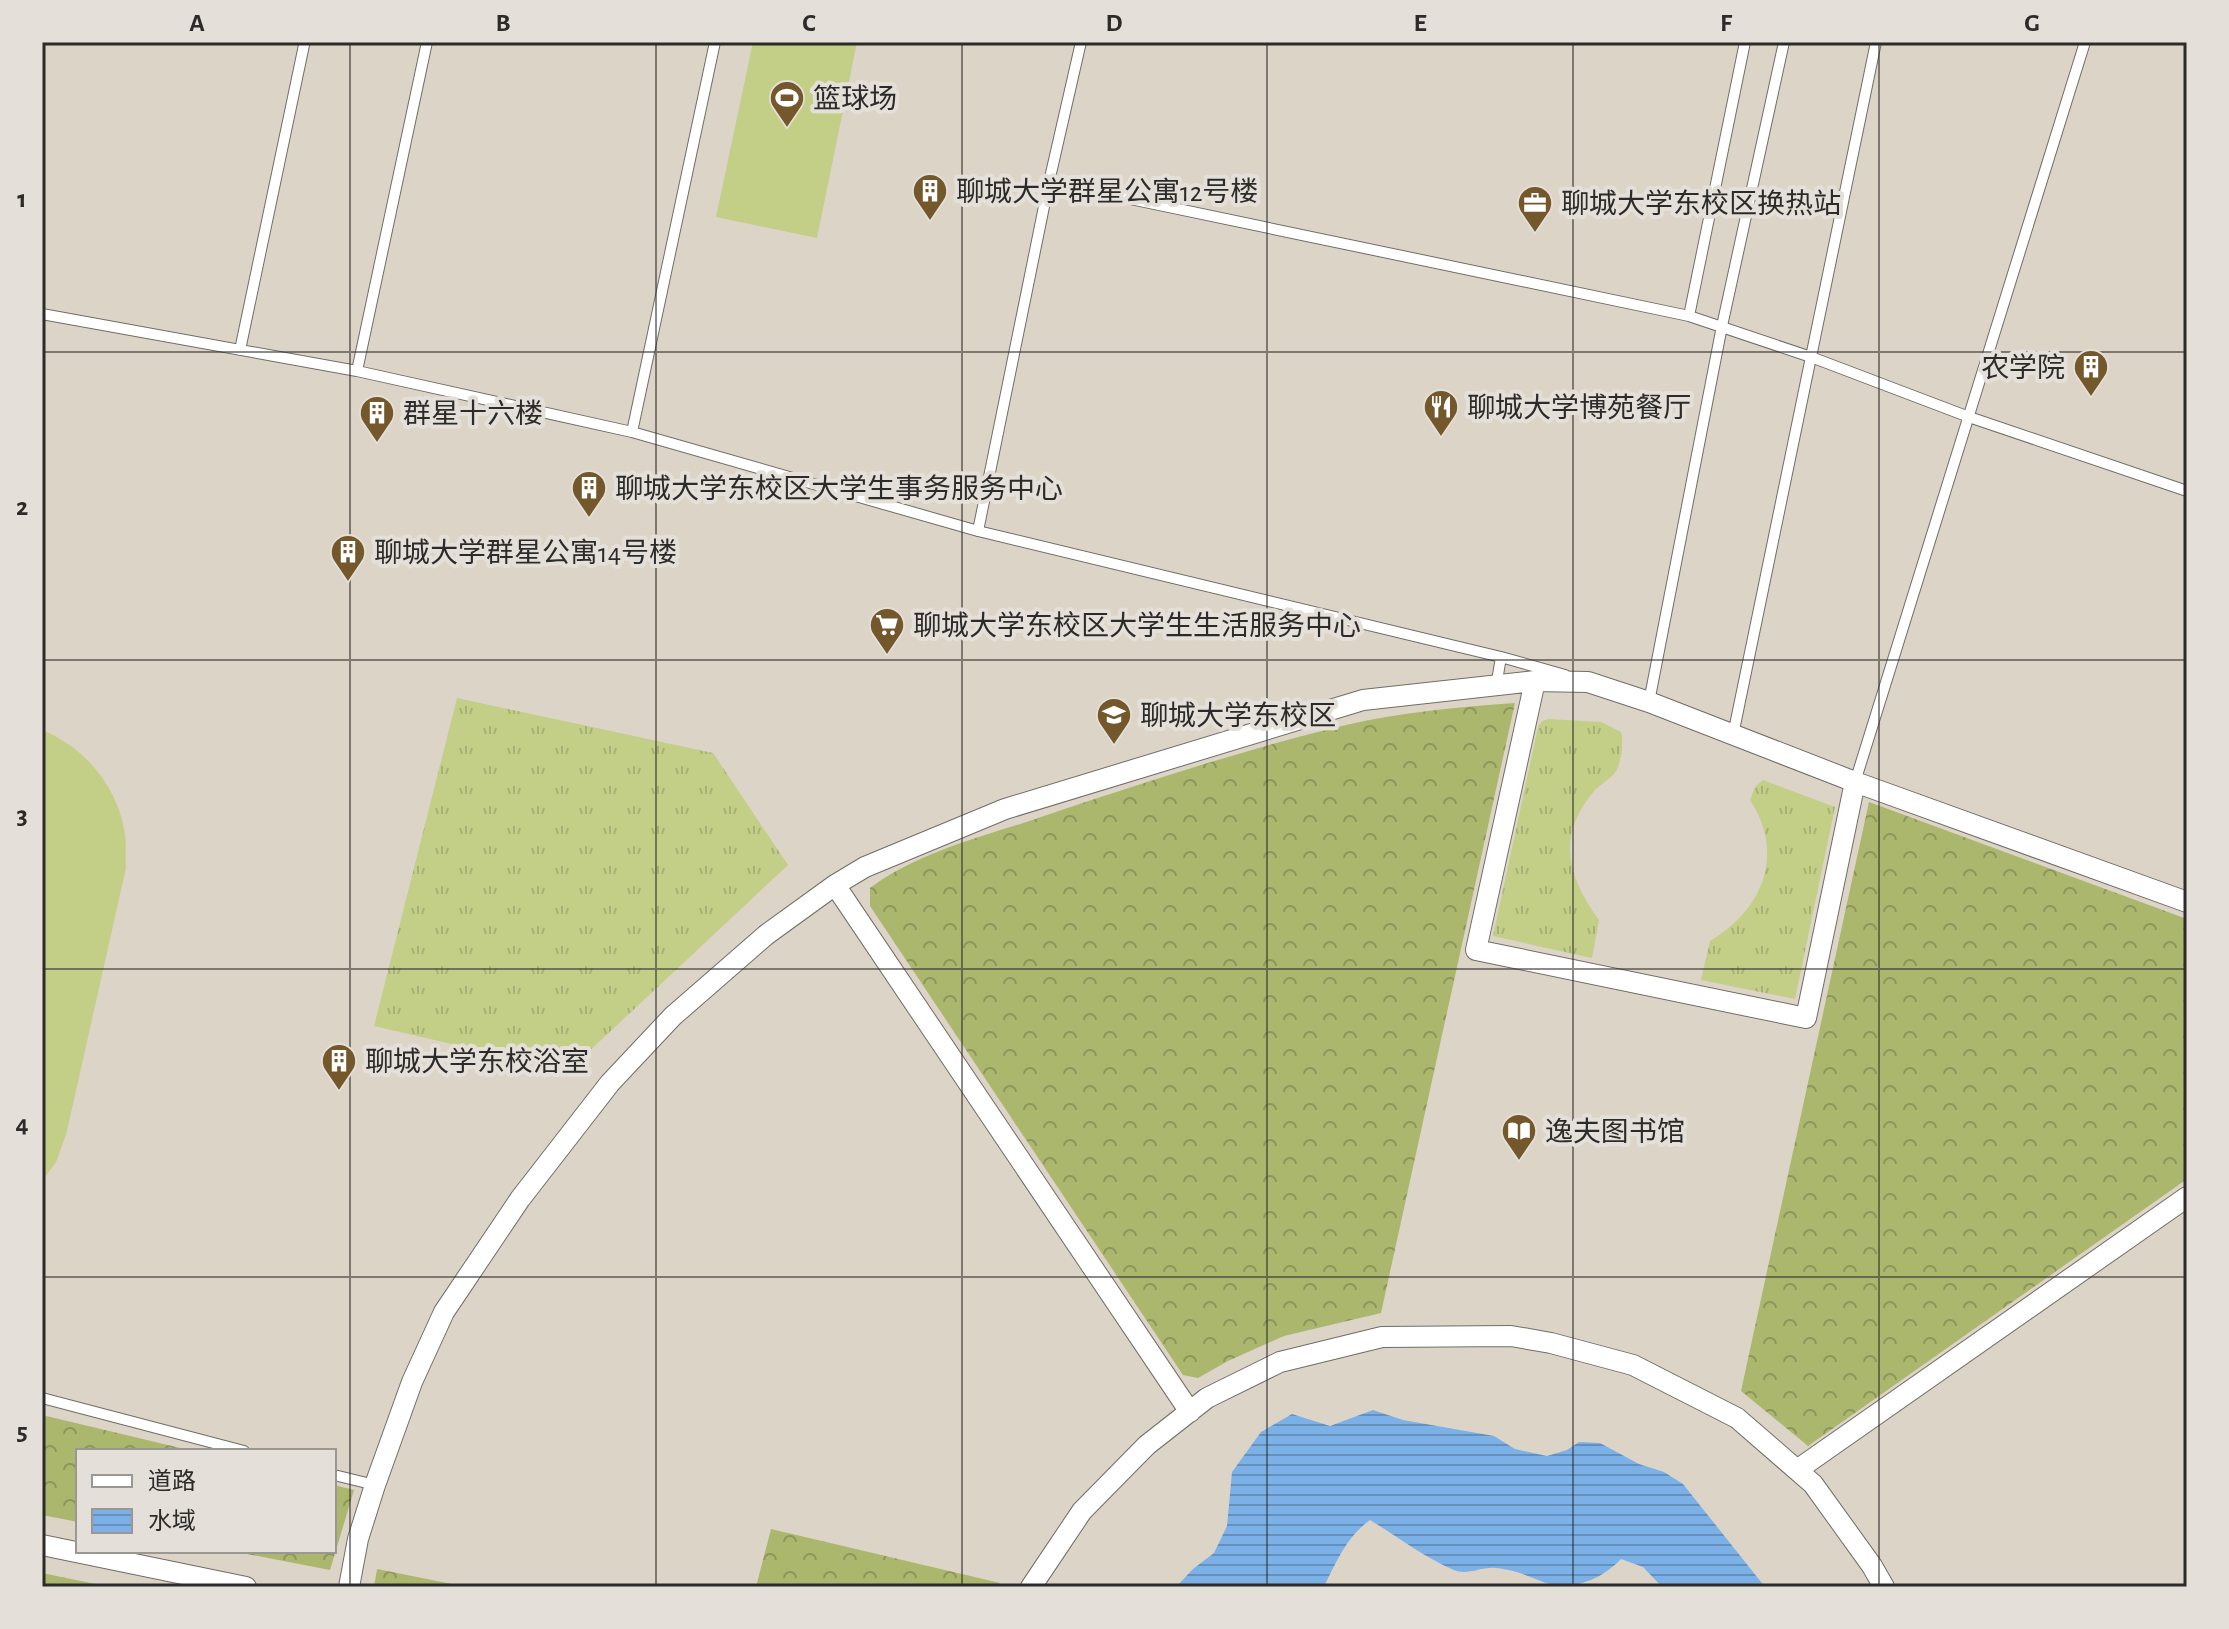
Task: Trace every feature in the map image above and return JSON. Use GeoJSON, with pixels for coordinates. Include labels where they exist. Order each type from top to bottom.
{"type":"FeatureCollection","features":[{"type":"Feature","properties":{"kind":"street"},"geometry":{"type":"LineString","coordinates":[[1535,681],[1476,950],[1806,1018],[1855,782]]}},
{"type":"Feature","properties":{"kind":"street"},"geometry":{"type":"LineString","coordinates":[[349,1587],[358,1539],[375,1485],[412,1382],[444,1312],[520,1199],[610,1083],[673,1016],[766,935],[835,885],[865,867],[993,814],[1363,700],[1535,681],[1588,682],[2187,902]]}},
{"type":"Feature","properties":{"kind":"street"},"geometry":{"type":"LineString","coordinates":[[835,885],[1190,1412]]}},
{"type":"Feature","properties":{"kind":"street"},"geometry":{"type":"LineString","coordinates":[[1797,1470],[2187,1197]]}},
{"type":"Feature","properties":{"kind":"street"},"geometry":{"type":"LineString","coordinates":[[1031,1587],[1082,1511],[1147,1445],[1207,1398],[1280,1362],[1382,1337],[1511,1336],[1551,1343],[1633,1365],[1737,1418],[1813,1484],[1884,1587]]}},
{"type":"Feature","properties":{"kind":"street"},"geometry":{"type":"LineString","coordinates":[[42,1545],[76,1552]]}},
{"type":"Feature","properties":{"kind":"street"},"geometry":{"type":"LineString","coordinates":[[81,1553],[246,1587]]}},
{"type":"Feature","properties":{"kind":"lane"},"geometry":{"type":"LineString","coordinates":[[240,350],[305,44],[290,42]]}},
{"type":"Feature","properties":{"kind":"lane"},"geometry":{"type":"LineString","coordinates":[[357,371],[427,42]]}},
{"type":"Feature","properties":{"kind":"lane"},"geometry":{"type":"LineString","coordinates":[[632,432],[715,42]]}},
{"type":"Feature","properties":{"kind":"lane"},"geometry":{"type":"LineString","coordinates":[[978,531],[1049,182],[1081,42]]}},
{"type":"Feature","properties":{"kind":"lane"},"geometry":{"type":"LineString","coordinates":[[1689,316],[1745,42]]}},
{"type":"Feature","properties":{"kind":"lane"},"geometry":{"type":"LineString","coordinates":[[1649,702],[1722,326],[1784,42]]}},
{"type":"Feature","properties":{"kind":"lane"},"geometry":{"type":"LineString","coordinates":[[1733,735],[1876,42]]}},
{"type":"Feature","properties":{"kind":"lane"},"geometry":{"type":"LineString","coordinates":[[1855,782],[2085,42]]}},
{"type":"Feature","properties":{"kind":"lane"},"geometry":{"type":"LineString","coordinates":[[1049,182],[1689,316],[1811,357],[1969,417],[2187,491]]}},
{"type":"Feature","properties":{"kind":"lane"},"geometry":{"type":"LineString","coordinates":[[42,314],[357,371],[632,432],[978,531],[1501,657],[1588,682]]}},
{"type":"Feature","properties":{"kind":"lane"},"geometry":{"type":"LineString","coordinates":[[1496,687],[1501,657]]}},
{"type":"Feature","properties":{"kind":"lane"},"geometry":{"type":"LineString","coordinates":[[42,1398],[236,1449]]}},
{"type":"Feature","properties":{"kind":"lane"},"geometry":{"type":"LineString","coordinates":[[336,1475],[375,1485]]}},
{"type":"Feature","properties":{"kind":"shaded area","name":"聊城大学东校区"},"geometry":{"type":"Polygon","coordinates":[[[42,42],[2187,42],[2187,1587],[42,1587],[42,42]]]}},
{"type":"Feature","properties":{"kind":"green space","name":"篮球场"},"geometry":{"type":"Polygon","coordinates":[[[753,42],[857,42],[817,238],[716,217],[753,42]]]}},
{"type":"Feature","properties":{"kind":"green space"},"geometry":{"type":"Polygon","coordinates":[[[457,698],[713,753],[788,865],[568,1071],[374,1026],[457,698]]]}},
{"type":"Feature","properties":{"kind":"green space"},"geometry":{"type":"Polygon","coordinates":[[[1515,703],[1381,1313],[1284,1336],[1198,1378],[1183,1375],[870,906],[870,888],[889,875],[951,847],[1268,745],[1387,717],[1515,703]]]}},
{"type":"Feature","properties":{"kind":"green space"},"geometry":{"type":"Polygon","coordinates":[[[1542,721],[1601,722],[1621,732],[1622,736],[1616,770],[1583,807],[1571,839],[1573,871],[1599,920],[1592,958],[1493,936],[1538,727],[1542,721]]]}},
{"type":"Feature","properties":{"kind":"green space"},"geometry":{"type":"Polygon","coordinates":[[[42,730],[71,746],[106,783],[124,829],[126,868],[66,1135],[56,1162],[42,1181],[42,730]]]}},
{"type":"Feature","properties":{"kind":"green space"},"geometry":{"type":"Polygon","coordinates":[[[1763,780],[1835,807],[1795,999],[1701,980],[1710,941],[1743,914],[1763,880],[1767,861],[1766,841],[1761,821],[1750,800],[1755,787],[1763,780]]]}},
{"type":"Feature","properties":{"kind":"green space"},"geometry":{"type":"Polygon","coordinates":[[[1869,802],[2187,919],[2187,1179],[1808,1446],[1741,1391],[1869,802]]]}},
{"type":"Feature","properties":{"kind":"green space"},"geometry":{"type":"Polygon","coordinates":[[[42,1415],[185,1449],[76,1449],[76,1522],[42,1515],[42,1415]]]}},
{"type":"Feature","properties":{"kind":"green space"},"geometry":{"type":"Polygon","coordinates":[[[336,1486],[354,1490],[336,1550],[336,1486]]]}},
{"type":"Feature","properties":{"kind":"green space"},"geometry":{"type":"Polygon","coordinates":[[[771,1529],[1000,1583],[998,1587],[756,1587],[771,1529]]]}},
{"type":"Feature","properties":{"kind":"green space"},"geometry":{"type":"Polygon","coordinates":[[[242,1553],[335,1553],[330,1570],[242,1553]]]}},
{"type":"Feature","properties":{"kind":"green space"},"geometry":{"type":"Polygon","coordinates":[[[377,1569],[467,1587],[374,1587],[377,1569]]]}},
{"type":"Feature","properties":{"kind":"green space"},"geometry":{"type":"Polygon","coordinates":[[[42,1573],[110,1587],[42,1587],[42,1573]]]}},
{"type":"Feature","properties":{"kind":"water"},"geometry":{"type":"Polygon","coordinates":[[[1373,1410],[1403,1420],[1494,1436],[1515,1449],[1547,1456],[1567,1450],[1579,1442],[1600,1443],[1683,1484],[1765,1587],[1662,1587],[1643,1567],[1621,1559],[1595,1578],[1564,1586],[1503,1569],[1459,1572],[1370,1520],[1349,1542],[1324,1587],[1176,1587],[1214,1553],[1227,1526],[1232,1472],[1261,1432],[1292,1414],[1330,1426],[1373,1410]]]}},
{"type":"Feature","properties":{"kind":"place","name":"篮球场"},"geometry":{"type":"Point","coordinates":[787,129]}},
{"type":"Feature","properties":{"kind":"place","name":"聊城大学群星公寓12号楼"},"geometry":{"type":"Point","coordinates":[930,222]}},
{"type":"Feature","properties":{"kind":"place","name":"聊城大学东校区换热站"},"geometry":{"type":"Point","coordinates":[1535,234]}},
{"type":"Feature","properties":{"kind":"place","name":"农学院"},"geometry":{"type":"Point","coordinates":[2091,398]}},
{"type":"Feature","properties":{"kind":"place","name":"聊城大学博苑餐厅"},"geometry":{"type":"Point","coordinates":[1441,438]}},
{"type":"Feature","properties":{"kind":"place","name":"群星十六楼"},"geometry":{"type":"Point","coordinates":[377,444]}},
{"type":"Feature","properties":{"kind":"place","name":"聊城大学东校区大学生事务服务中心"},"geometry":{"type":"Point","coordinates":[589,519]}},
{"type":"Feature","properties":{"kind":"place","name":"聊城大学群星公寓14号楼"},"geometry":{"type":"Point","coordinates":[348,583]}},
{"type":"Feature","properties":{"kind":"place","name":"聊城大学东校区大学生生活服务中心"},"geometry":{"type":"Point","coordinates":[887,656]}},
{"type":"Feature","properties":{"kind":"place","name":"聊城大学东校区"},"geometry":{"type":"Point","coordinates":[1114,746]}},
{"type":"Feature","properties":{"kind":"place","name":"聊城大学东校浴室"},"geometry":{"type":"Point","coordinates":[339,1092]}},
{"type":"Feature","properties":{"kind":"place","name":"逸夫图书馆"},"geometry":{"type":"Point","coordinates":[1519,1162]}}]}
